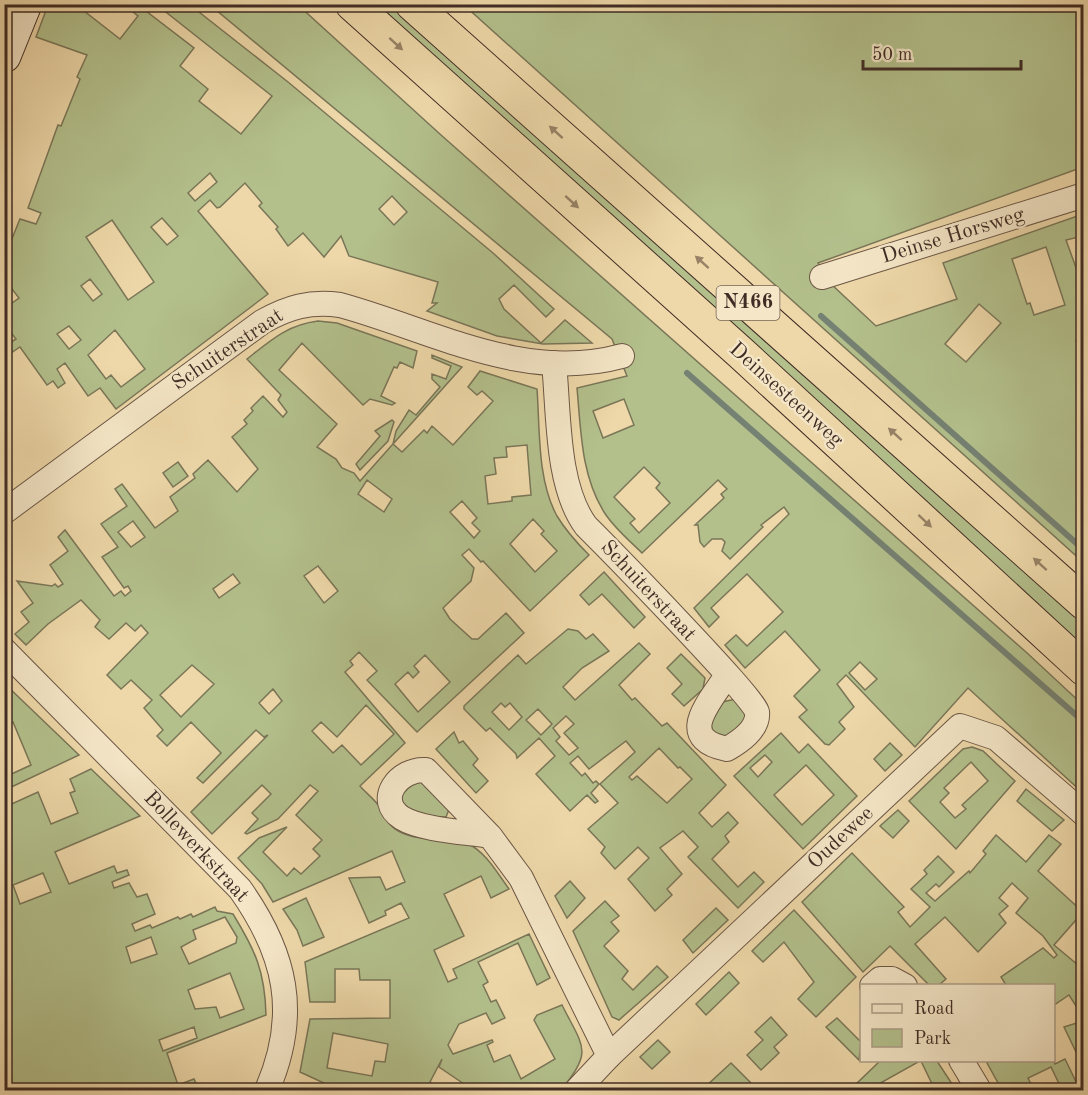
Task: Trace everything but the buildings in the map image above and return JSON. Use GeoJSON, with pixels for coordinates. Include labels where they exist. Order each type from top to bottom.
{"type":"FeatureCollection","features":[{"type":"Feature","properties":{"kind":"highway","name":"Deinsesteenweg"},"geometry":{"type":"LineString","coordinates":[[352,4],[742,354],[1083,669]]}},
{"type":"Feature","properties":{"kind":"highway","name":"Deinsesteenweg"},"geometry":{"type":"LineString","coordinates":[[412,4],[1083,603]]}},
{"type":"Feature","properties":{"kind":"street"},"geometry":{"type":"LineString","coordinates":[[4,56],[26,4]]}},
{"type":"Feature","properties":{"kind":"street","name":"Deinse Horsweg"},"geometry":{"type":"LineString","coordinates":[[822,277],[1083,195]]}},
{"type":"Feature","properties":{"kind":"street","name":"Schuiterstraat"},"geometry":{"type":"LineString","coordinates":[[4,512],[262,322],[281,311],[302,304],[321,302],[340,305],[492,355],[531,363],[604,361],[622,356]]}},
{"type":"Feature","properties":{"kind":"street","name":"Schuiterstraat"},"geometry":{"type":"LineString","coordinates":[[554,363],[566,484],[576,511],[727,675]]}},
{"type":"Feature","properties":{"kind":"street","name":"Bollewerkstraat"},"geometry":{"type":"LineString","coordinates":[[4,650],[240,889],[267,930],[278,958],[285,1009],[284,1036],[267,1090]]}},
{"type":"Feature","properties":{"kind":"street","name":"Oudewee"},"geometry":{"type":"LineString","coordinates":[[577,1090],[609,1056],[960,726],[996,738],[1083,814]]}},
{"type":"Feature","properties":{"kind":"street"},"geometry":{"type":"LineString","coordinates":[[490,836],[521,878],[609,1056]]}},
{"type":"Feature","properties":{"kind":"street"},"geometry":{"type":"LineString","coordinates":[[874,984],[880,979],[892,979],[901,984]]}},
{"type":"Feature","properties":{"kind":"street"},"geometry":{"type":"LineString","coordinates":[[963,1062],[979,1090]]}},
{"type":"Feature","properties":{"kind":"green space"},"geometry":{"type":"Polygon","coordinates":[[[48,5],[80,5],[79,7],[120,39],[138,16],[124,5],[138,5],[194,48],[180,66],[208,89],[199,101],[241,134],[272,96],[157,5],[190,5],[288,82],[493,253],[554,309],[546,317],[514,285],[499,299],[504,309],[541,343],[565,320],[592,343],[543,344],[497,336],[427,311],[437,303],[432,303],[438,282],[349,256],[341,236],[324,257],[303,233],[288,246],[276,229],[278,227],[259,206],[262,203],[245,183],[220,207],[217,208],[210,200],[198,211],[268,294],[116,409],[100,388],[88,396],[65,363],[57,369],[65,383],[58,388],[53,381],[47,385],[20,347],[5,357],[5,346],[16,339],[5,325],[5,294],[12,303],[19,298],[12,289],[5,293],[4,239],[11,241],[20,219],[36,224],[41,213],[28,208],[58,125],[61,126],[80,79],[77,77],[87,55],[36,37],[48,5]],[[210,173],[188,193],[195,201],[217,182],[210,173]],[[392,196],[379,209],[394,225],[407,212],[392,196]],[[162,218],[151,227],[167,245],[178,236],[162,218]],[[112,220],[86,237],[128,300],[154,282],[112,220]],[[90,279],[81,286],[93,301],[102,294],[90,279]],[[69,326],[57,334],[69,349],[81,340],[69,326]],[[115,330],[88,355],[106,379],[111,375],[121,387],[145,369],[115,330]]]}},
{"type":"Feature","properties":{"kind":"green space"},"geometry":{"type":"Polygon","coordinates":[[[210,5],[298,5],[441,135],[1026,652],[1083,705],[1083,793],[968,688],[915,747],[846,675],[837,684],[854,707],[839,722],[845,729],[829,745],[825,744],[799,717],[807,710],[794,696],[820,670],[785,631],[745,668],[725,645],[736,635],[747,646],[783,612],[747,574],[711,608],[719,617],[709,627],[694,608],[789,514],[784,507],[761,525],[763,527],[730,559],[722,551],[725,542],[722,539],[712,539],[704,547],[700,542],[698,525],[695,525],[724,498],[721,494],[727,489],[718,480],[642,553],[622,534],[596,498],[586,468],[577,388],[627,376],[612,339],[210,5]],[[624,399],[593,411],[603,438],[634,425],[624,399]],[[644,467],[614,497],[635,519],[630,523],[639,533],[670,503],[656,488],[660,483],[644,467]],[[860,662],[849,673],[865,690],[877,679],[860,662]]]}},
{"type":"Feature","properties":{"kind":"green space"},"geometry":{"type":"Polygon","coordinates":[[[365,5],[394,5],[1083,622],[1083,655],[365,5]]]}},
{"type":"Feature","properties":{"kind":"green space"},"geometry":{"type":"Polygon","coordinates":[[[464,5],[1083,5],[1083,167],[818,263],[830,283],[876,326],[957,299],[943,263],[1083,214],[1083,236],[1066,240],[1083,287],[1083,338],[1076,341],[1079,348],[1084,347],[1083,562],[464,5]],[[1046,247],[1012,259],[1027,304],[1030,303],[1034,315],[1065,305],[1046,247]],[[979,304],[945,344],[966,362],[1001,323],[979,304]]]}},
{"type":"Feature","properties":{"kind":"green space"},"geometry":{"type":"Polygon","coordinates":[[[318,321],[337,323],[417,351],[413,368],[400,362],[397,368],[394,367],[381,396],[395,403],[392,405],[370,399],[363,405],[302,343],[279,370],[337,424],[317,447],[336,459],[342,468],[354,473],[360,481],[393,444],[402,452],[424,430],[427,433],[432,426],[453,445],[493,401],[482,391],[477,395],[468,387],[480,371],[537,389],[541,454],[546,487],[557,516],[589,555],[530,611],[469,549],[462,555],[474,568],[471,581],[443,608],[450,619],[472,639],[478,639],[506,613],[524,633],[417,732],[367,680],[377,671],[359,652],[350,661],[353,665],[345,672],[405,743],[360,786],[377,803],[392,827],[403,834],[459,841],[474,847],[486,857],[509,889],[491,898],[481,876],[444,894],[464,936],[434,950],[448,982],[457,978],[453,969],[529,934],[550,978],[537,985],[518,943],[478,962],[488,982],[483,985],[491,1002],[496,1000],[505,1018],[492,1024],[486,1013],[459,1024],[448,1045],[453,1054],[492,1040],[493,1042],[487,1045],[494,1062],[510,1055],[521,1079],[555,1059],[534,1020],[537,1015],[562,1005],[580,1040],[582,1049],[578,1066],[561,1090],[473,1090],[439,1067],[442,1059],[430,1082],[442,1090],[339,1090],[300,1072],[310,1019],[390,1018],[390,980],[360,980],[359,969],[335,969],[335,1002],[310,1002],[305,962],[409,918],[401,903],[385,911],[386,915],[369,923],[349,878],[380,877],[386,890],[405,882],[392,851],[273,902],[262,884],[238,858],[259,838],[287,827],[263,852],[287,876],[294,868],[301,874],[320,856],[313,849],[322,840],[296,815],[318,791],[310,785],[278,819],[247,834],[245,833],[258,819],[252,813],[271,794],[262,785],[212,834],[191,812],[268,735],[264,737],[256,730],[203,783],[197,778],[221,753],[191,722],[167,746],[157,736],[163,730],[144,708],[152,700],[131,680],[121,689],[107,675],[148,633],[141,625],[135,631],[126,623],[109,639],[95,627],[100,620],[81,600],[48,624],[26,645],[15,634],[29,622],[21,612],[33,603],[17,581],[52,586],[55,584],[58,587],[63,584],[50,565],[68,551],[58,537],[65,530],[114,596],[121,591],[125,596],[131,591],[128,586],[124,588],[102,557],[118,547],[101,524],[127,506],[115,489],[122,484],[155,528],[178,511],[170,497],[195,478],[193,474],[208,460],[237,492],[258,469],[232,437],[247,424],[244,420],[253,411],[251,408],[263,396],[283,417],[287,412],[278,400],[281,395],[247,359],[280,334],[318,321]],[[527,445],[506,447],[507,457],[494,458],[496,474],[485,476],[488,504],[512,501],[512,497],[531,495],[527,445]],[[367,480],[358,494],[384,512],[392,499],[367,480]],[[462,501],[450,512],[474,538],[480,531],[472,523],[477,518],[462,501]],[[533,519],[510,544],[535,572],[557,551],[541,534],[544,531],[533,519]],[[133,521],[118,532],[131,547],[145,537],[133,521]],[[318,566],[304,576],[324,603],[338,591],[318,566]],[[233,574],[213,589],[219,598],[240,583],[233,574]],[[425,655],[414,666],[419,672],[413,678],[408,672],[395,684],[418,712],[450,682],[425,655]],[[192,665],[160,695],[181,717],[214,684],[192,665]],[[273,689],[259,703],[269,714],[282,701],[273,689]],[[366,705],[337,737],[321,722],[312,731],[333,753],[342,745],[361,765],[394,734],[366,705]],[[333,1033],[327,1068],[372,1076],[375,1061],[385,1062],[388,1044],[333,1033]]]}},
{"type":"Feature","properties":{"kind":"green space"},"geometry":{"type":"Polygon","coordinates":[[[432,355],[462,367],[393,444],[396,431],[409,410],[416,415],[440,387],[432,379],[432,374],[446,379],[451,366],[432,358],[432,355]]]}},
{"type":"Feature","properties":{"kind":"green space"},"geometry":{"type":"Polygon","coordinates":[[[392,420],[394,422],[388,441],[360,470],[356,464],[380,436],[375,431],[392,420]]]}},
{"type":"Feature","properties":{"kind":"green space"},"geometry":{"type":"Polygon","coordinates":[[[178,462],[188,476],[173,487],[163,473],[178,462]]]}},
{"type":"Feature","properties":{"kind":"green space"},"geometry":{"type":"Polygon","coordinates":[[[604,572],[645,617],[634,628],[602,594],[589,605],[580,595],[604,572]]]}},
{"type":"Feature","properties":{"kind":"green space"},"geometry":{"type":"Polygon","coordinates":[[[568,629],[578,631],[586,639],[593,634],[609,651],[582,668],[563,687],[575,700],[639,643],[650,654],[619,685],[632,700],[635,698],[662,726],[667,723],[726,785],[699,813],[712,827],[728,812],[738,823],[725,836],[729,842],[712,859],[738,887],[754,872],[764,882],[738,908],[688,857],[698,847],[683,831],[660,848],[682,874],[667,889],[672,895],[655,911],[628,879],[649,858],[638,847],[615,869],[601,853],[605,847],[588,829],[618,803],[600,784],[635,752],[626,741],[589,769],[578,756],[570,763],[582,776],[585,773],[593,783],[596,781],[599,784],[591,793],[598,801],[595,803],[587,795],[570,811],[536,774],[555,756],[539,738],[517,758],[516,754],[490,728],[486,731],[464,709],[464,706],[518,655],[526,664],[568,629]],[[501,703],[492,712],[509,730],[522,717],[510,703],[505,707],[501,703]],[[538,709],[526,720],[541,735],[552,724],[538,709]],[[566,716],[553,728],[560,737],[556,741],[569,755],[578,748],[564,733],[574,724],[566,716]],[[659,748],[629,777],[632,780],[637,776],[667,803],[692,779],[659,748]]]}},
{"type":"Feature","properties":{"kind":"green space"},"geometry":{"type":"Polygon","coordinates":[[[681,654],[705,678],[703,689],[684,706],[672,694],[682,684],[667,668],[681,654]]]}},
{"type":"Feature","properties":{"kind":"green space"},"geometry":{"type":"Polygon","coordinates":[[[5,684],[79,755],[5,790],[5,777],[31,765],[13,722],[5,725],[5,684]]]}},
{"type":"Feature","properties":{"kind":"green space"},"geometry":{"type":"Polygon","coordinates":[[[736,699],[748,719],[733,735],[722,737],[712,730],[710,716],[722,702],[736,699]]]}},
{"type":"Feature","properties":{"kind":"green space"},"geometry":{"type":"Polygon","coordinates":[[[454,732],[459,743],[463,741],[478,759],[473,765],[488,781],[476,793],[436,749],[454,732]]]}},
{"type":"Feature","properties":{"kind":"green space"},"geometry":{"type":"Polygon","coordinates":[[[781,733],[799,753],[808,744],[857,796],[803,849],[734,776],[781,733]],[[765,755],[750,768],[758,777],[772,762],[765,755]],[[806,765],[774,795],[802,825],[834,795],[806,765]]]}},
{"type":"Feature","properties":{"kind":"green space"},"geometry":{"type":"Polygon","coordinates":[[[890,743],[902,755],[885,771],[874,759],[890,743]]]}},
{"type":"Feature","properties":{"kind":"green space"},"geometry":{"type":"Polygon","coordinates":[[[972,747],[983,751],[1015,781],[956,849],[909,801],[963,749],[972,747]],[[971,762],[944,788],[949,793],[940,802],[955,818],[966,809],[962,805],[988,781],[971,762]]]}},
{"type":"Feature","properties":{"kind":"green space"},"geometry":{"type":"Polygon","coordinates":[[[91,769],[140,816],[55,852],[69,884],[114,866],[117,873],[127,870],[129,875],[112,882],[114,888],[129,883],[137,897],[147,894],[155,914],[132,924],[135,931],[150,925],[152,928],[178,917],[180,919],[191,914],[193,917],[215,907],[217,911],[233,914],[253,950],[264,986],[266,1015],[167,1053],[178,1085],[194,1079],[199,1090],[5,1090],[5,807],[38,792],[51,824],[78,813],[70,793],[75,791],[70,779],[91,769]],[[43,873],[13,885],[20,904],[51,892],[43,873]],[[225,917],[193,930],[196,939],[181,947],[189,964],[236,943],[237,937],[225,917]],[[151,937],[126,947],[131,963],[157,954],[151,937]],[[230,973],[188,990],[195,1009],[216,1007],[220,1018],[244,1009],[230,973]],[[194,1027],[159,1040],[163,1051],[197,1038],[194,1027]]]}},
{"type":"Feature","properties":{"kind":"green space"},"geometry":{"type":"Polygon","coordinates":[[[423,779],[450,807],[446,817],[412,816],[400,806],[400,788],[423,779]]]}},
{"type":"Feature","properties":{"kind":"green space"},"geometry":{"type":"Polygon","coordinates":[[[1026,789],[1064,820],[1052,831],[1017,801],[1026,789]]]}},
{"type":"Feature","properties":{"kind":"green space"},"geometry":{"type":"Polygon","coordinates":[[[898,810],[909,821],[893,838],[880,826],[898,810]]]}},
{"type":"Feature","properties":{"kind":"green space"},"geometry":{"type":"Polygon","coordinates":[[[996,835],[1026,862],[1049,835],[1061,844],[1038,871],[1083,912],[1054,945],[1078,965],[1083,961],[1083,1011],[1080,1003],[1076,1006],[1069,995],[1055,1004],[1055,984],[1005,984],[1001,977],[1043,948],[1054,958],[1057,955],[1043,936],[1016,913],[1028,898],[1012,883],[999,898],[1008,906],[999,914],[1006,923],[978,952],[945,917],[915,944],[946,979],[940,984],[928,984],[890,946],[863,972],[802,902],[852,853],[904,907],[898,912],[910,927],[930,907],[911,889],[927,874],[924,870],[938,856],[954,872],[939,887],[936,884],[926,893],[935,901],[969,871],[970,873],[986,854],[983,851],[996,835]]]}},
{"type":"Feature","properties":{"kind":"green space"},"geometry":{"type":"Polygon","coordinates":[[[570,881],[585,898],[567,918],[555,896],[570,881]]]}},
{"type":"Feature","properties":{"kind":"green space"},"geometry":{"type":"Polygon","coordinates":[[[306,898],[324,937],[303,946],[297,930],[283,909],[306,898]]]}},
{"type":"Feature","properties":{"kind":"green space"},"geometry":{"type":"Polygon","coordinates":[[[605,901],[619,916],[611,922],[619,931],[604,946],[628,971],[622,979],[633,990],[657,966],[668,977],[619,1020],[612,1017],[573,931],[605,901]]]}},
{"type":"Feature","properties":{"kind":"green space"},"geometry":{"type":"Polygon","coordinates":[[[716,908],[728,920],[693,953],[683,940],[716,908]]]}},
{"type":"Feature","properties":{"kind":"green space"},"geometry":{"type":"Polygon","coordinates":[[[794,910],[856,977],[816,1017],[798,999],[814,982],[784,942],[763,962],[752,951],[794,910]]]}},
{"type":"Feature","properties":{"kind":"green space"},"geometry":{"type":"Polygon","coordinates":[[[729,972],[739,983],[706,1015],[696,1004],[729,972]]]}},
{"type":"Feature","properties":{"kind":"green space"},"geometry":{"type":"Polygon","coordinates":[[[771,1017],[787,1035],[774,1047],[779,1053],[761,1070],[747,1055],[763,1040],[755,1032],[771,1017]]]}},
{"type":"Feature","properties":{"kind":"green space"},"geometry":{"type":"Polygon","coordinates":[[[837,1018],[860,1041],[859,1060],[826,1027],[837,1018]]]}},
{"type":"Feature","properties":{"kind":"green space"},"geometry":{"type":"Polygon","coordinates":[[[1083,1021],[1083,1052],[1077,1054],[1064,1027],[1083,1021]]]}},
{"type":"Feature","properties":{"kind":"green space"},"geometry":{"type":"Polygon","coordinates":[[[658,1040],[670,1052],[652,1069],[640,1057],[658,1040]]]}},
{"type":"Feature","properties":{"kind":"green space"},"geometry":{"type":"Polygon","coordinates":[[[1065,1059],[1080,1090],[1062,1090],[1051,1067],[1028,1078],[1034,1090],[1002,1090],[987,1063],[1054,1062],[1055,1064],[1065,1059]]]}},
{"type":"Feature","properties":{"kind":"green space"},"geometry":{"type":"Polygon","coordinates":[[[879,1062],[918,1062],[875,1086],[877,1090],[856,1090],[854,1086],[879,1062]]]}},
{"type":"Feature","properties":{"kind":"green space"},"geometry":{"type":"Polygon","coordinates":[[[921,1062],[938,1062],[956,1090],[935,1090],[921,1062]]]}},
{"type":"Feature","properties":{"kind":"green space"},"geometry":{"type":"Polygon","coordinates":[[[731,1063],[758,1090],[705,1090],[704,1088],[731,1063]]]}},
{"type":"Feature","properties":{"kind":"waterway"},"geometry":{"type":"LineString","coordinates":[[821,316],[1084,550]]}},
{"type":"Feature","properties":{"kind":"waterway"},"geometry":{"type":"LineString","coordinates":[[687,373],[1084,722]]}}]}
